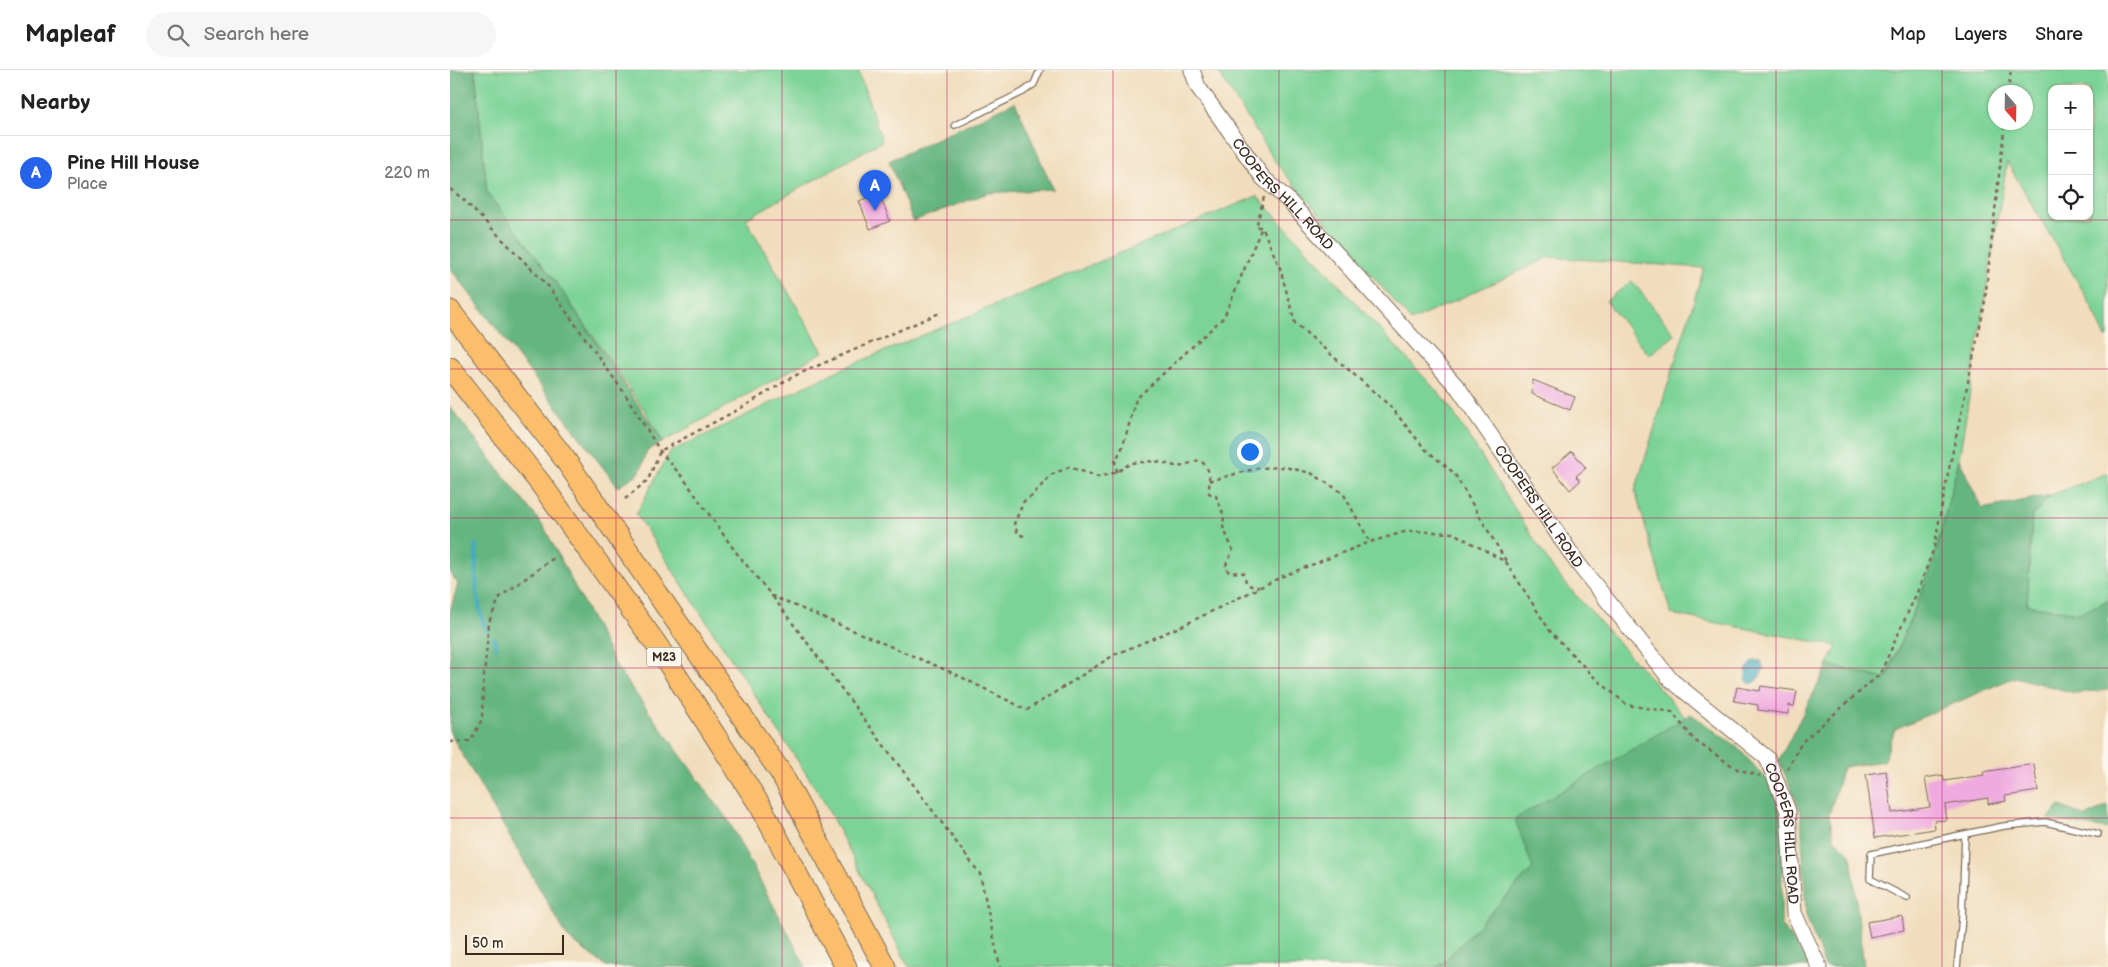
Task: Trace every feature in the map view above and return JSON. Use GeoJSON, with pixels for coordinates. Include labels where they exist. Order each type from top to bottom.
{"type":"FeatureCollection","features":[{"type":"Feature","properties":{"kind":"highway","name":"M23"},"geometry":{"type":"LineString","coordinates":[[450,311],[564,458],[781,773],[885,967]]}},
{"type":"Feature","properties":{"kind":"highway","name":"M23"},"geometry":{"type":"LineString","coordinates":[[450,368],[540,484],[656,644],[761,807],[846,967]]}},
{"type":"Feature","properties":{"kind":"street","name":"COOPERS HILL ROAD"},"geometry":{"type":"LineString","coordinates":[[1192,70],[1198,87],[1263,178],[1288,200],[1459,389],[1579,565],[1671,680],[1767,758],[1788,811],[1794,913],[1819,967]]}},
{"type":"Feature","properties":{"kind":"lane"},"geometry":{"type":"LineString","coordinates":[[955,125],[1023,92],[1034,84],[1040,70]]}},
{"type":"Feature","properties":{"kind":"lane"},"geometry":{"type":"LineString","coordinates":[[1907,898],[1870,879],[1872,854],[2004,826],[2045,822],[2098,834]]}},
{"type":"Feature","properties":{"kind":"lane"},"geometry":{"type":"LineString","coordinates":[[1957,967],[1962,918],[1964,834]]}},
{"type":"Feature","properties":{"kind":"path"},"geometry":{"type":"LineString","coordinates":[[2009,85],[2011,70]]}},
{"type":"Feature","properties":{"kind":"path"},"geometry":{"type":"LineString","coordinates":[[1262,227],[1280,268],[1295,323],[1390,406],[1425,449],[1454,473],[1506,562],[1550,631],[1593,676],[1627,705],[1672,712],[1694,740],[1736,769],[1776,783],[1802,742],[1880,674],[1919,588],[1934,548],[1947,478],[1984,308],[2004,130]]}},
{"type":"Feature","properties":{"kind":"path"},"geometry":{"type":"LineString","coordinates":[[450,189],[463,199],[548,286],[625,394],[660,451],[684,479],[735,551],[772,596],[980,874],[1000,967]]}},
{"type":"Feature","properties":{"kind":"path"},"geometry":{"type":"LineString","coordinates":[[1262,227],[1256,227],[1263,200]]}},
{"type":"Feature","properties":{"kind":"path"},"geometry":{"type":"LineString","coordinates":[[1117,472],[1115,462],[1123,446],[1136,398],[1224,317],[1262,227]]}},
{"type":"Feature","properties":{"kind":"path"},"geometry":{"type":"LineString","coordinates":[[625,499],[648,480],[660,451],[743,407],[794,376],[942,312]]}},
{"type":"Feature","properties":{"kind":"path"},"geometry":{"type":"LineString","coordinates":[[1024,536],[1018,534],[1014,524],[1024,501],[1032,496],[1051,475],[1069,467],[1099,477],[1117,472],[1131,463],[1155,461],[1179,467],[1199,460],[1206,465],[1210,474],[1209,493],[1216,496],[1224,516],[1223,528],[1233,550],[1225,567],[1229,572],[1244,573],[1246,582],[1251,586],[1260,587]]}},
{"type":"Feature","properties":{"kind":"path"},"geometry":{"type":"LineString","coordinates":[[1209,481],[1258,468],[1285,467],[1311,473],[1343,493],[1370,542]]}},
{"type":"Feature","properties":{"kind":"path"},"geometry":{"type":"LineString","coordinates":[[772,596],[953,673],[1027,710],[1114,655],[1184,626],[1283,576],[1370,542],[1408,531],[1453,533],[1506,562]]}},
{"type":"Feature","properties":{"kind":"path"},"geometry":{"type":"LineString","coordinates":[[450,742],[471,741],[482,720],[489,622],[500,597],[555,557]]}},
{"type":"Feature","properties":{"kind":"green space"},"geometry":{"type":"Polygon","coordinates":[[[450,70],[475,70],[487,193],[555,281],[663,442],[647,451],[640,472],[618,487],[450,268],[450,70]]]}},
{"type":"Feature","properties":{"kind":"green space"},"geometry":{"type":"Polygon","coordinates":[[[475,70],[858,70],[882,141],[746,219],[823,352],[663,442],[647,414],[555,281],[487,193],[475,70]]]}},
{"type":"Feature","properties":{"kind":"green space"},"geometry":{"type":"Polygon","coordinates":[[[1217,70],[2108,70],[2108,338],[2106,338],[2090,303],[2007,162],[1959,459],[1933,564],[1885,679],[1828,665],[1837,646],[1671,614],[1635,491],[1704,268],[1550,257],[1411,321],[1276,163],[1217,70]]]}},
{"type":"Feature","properties":{"kind":"green space"},"geometry":{"type":"Polygon","coordinates":[[[1015,102],[1053,189],[988,193],[913,221],[889,161],[1015,102]]]}},
{"type":"Feature","properties":{"kind":"green space"},"geometry":{"type":"Polygon","coordinates":[[[1257,196],[1446,401],[1555,572],[1686,718],[1516,821],[1533,868],[1445,961],[1436,967],[909,967],[822,798],[636,514],[670,452],[839,370],[1257,196]]]}},
{"type":"Feature","properties":{"kind":"green space"},"geometry":{"type":"Polygon","coordinates":[[[1632,281],[1675,335],[1649,355],[1606,301],[1632,281]]]}},
{"type":"Feature","properties":{"kind":"green space"},"geometry":{"type":"Polygon","coordinates":[[[450,407],[544,527],[617,668],[728,820],[806,967],[607,967],[568,938],[450,733],[450,611],[458,584],[450,572],[450,407]]]}},
{"type":"Feature","properties":{"kind":"green space"},"geometry":{"type":"Polygon","coordinates":[[[1959,459],[1982,509],[2051,495],[2032,516],[2027,605],[2079,613],[2108,601],[2108,690],[2075,693],[2015,677],[1895,729],[1884,761],[1843,767],[1829,815],[1834,839],[1851,855],[1864,967],[1825,967],[1806,915],[1801,812],[1779,760],[1828,665],[1886,679],[1933,564],[1959,459]]]}},
{"type":"Feature","properties":{"kind":"green space"},"geometry":{"type":"Polygon","coordinates":[[[2108,473],[2108,601],[2079,613],[2027,605],[2032,516],[2051,495],[2108,473]]]}},
{"type":"Feature","properties":{"kind":"green space"},"geometry":{"type":"Polygon","coordinates":[[[1691,714],[1738,748],[1770,783],[1783,820],[1781,924],[1811,967],[1436,967],[1445,961],[1533,868],[1515,819],[1691,714]]]}},
{"type":"Feature","properties":{"kind":"green space"},"geometry":{"type":"Polygon","coordinates":[[[2108,805],[2108,829],[2047,819],[2060,806],[2086,817],[2108,805]]]}},
{"type":"Feature","properties":{"kind":"water"},"geometry":{"type":"Polygon","coordinates":[[[1753,661],[1761,661],[1764,669],[1756,682],[1750,684],[1747,681],[1746,671],[1753,661]]]}},
{"type":"Feature","properties":{"kind":"building"},"geometry":{"type":"Polygon","coordinates":[[[879,193],[890,221],[870,229],[859,201],[879,193]]]}},
{"type":"Feature","properties":{"kind":"building"},"geometry":{"type":"Polygon","coordinates":[[[1533,380],[1575,397],[1570,410],[1532,394],[1533,380]]]}},
{"type":"Feature","properties":{"kind":"building"},"geometry":{"type":"Polygon","coordinates":[[[1572,451],[1586,468],[1576,476],[1580,481],[1570,490],[1552,468],[1572,451]]]}},
{"type":"Feature","properties":{"kind":"building"},"geometry":{"type":"Polygon","coordinates":[[[1761,686],[1797,691],[1794,706],[1789,705],[1788,714],[1758,710],[1758,705],[1734,701],[1737,687],[1760,691],[1761,686]]]}},
{"type":"Feature","properties":{"kind":"building"},"geometry":{"type":"Polygon","coordinates":[[[2034,764],[2038,791],[2005,796],[2006,801],[1988,804],[1988,798],[1945,805],[1947,820],[1934,821],[1935,829],[1875,838],[1866,774],[1886,771],[1892,813],[1930,807],[1925,778],[1943,775],[1944,781],[1984,775],[1983,772],[2034,764]]]}},
{"type":"Feature","properties":{"kind":"building"},"geometry":{"type":"Polygon","coordinates":[[[1902,916],[1904,930],[1870,937],[1867,922],[1902,916]]]}},
{"type":"Feature","properties":{"kind":"waterway"},"geometry":{"type":"LineString","coordinates":[[476,545],[478,599],[486,631]]}},
{"type":"Feature","properties":{"kind":"waterway"},"geometry":{"type":"LineString","coordinates":[[494,638],[496,648]]}},
{"type":"Feature","properties":{"kind":"place","name":"Pine Hill House"},"geometry":{"type":"Point","coordinates":[875,211]}}]}
